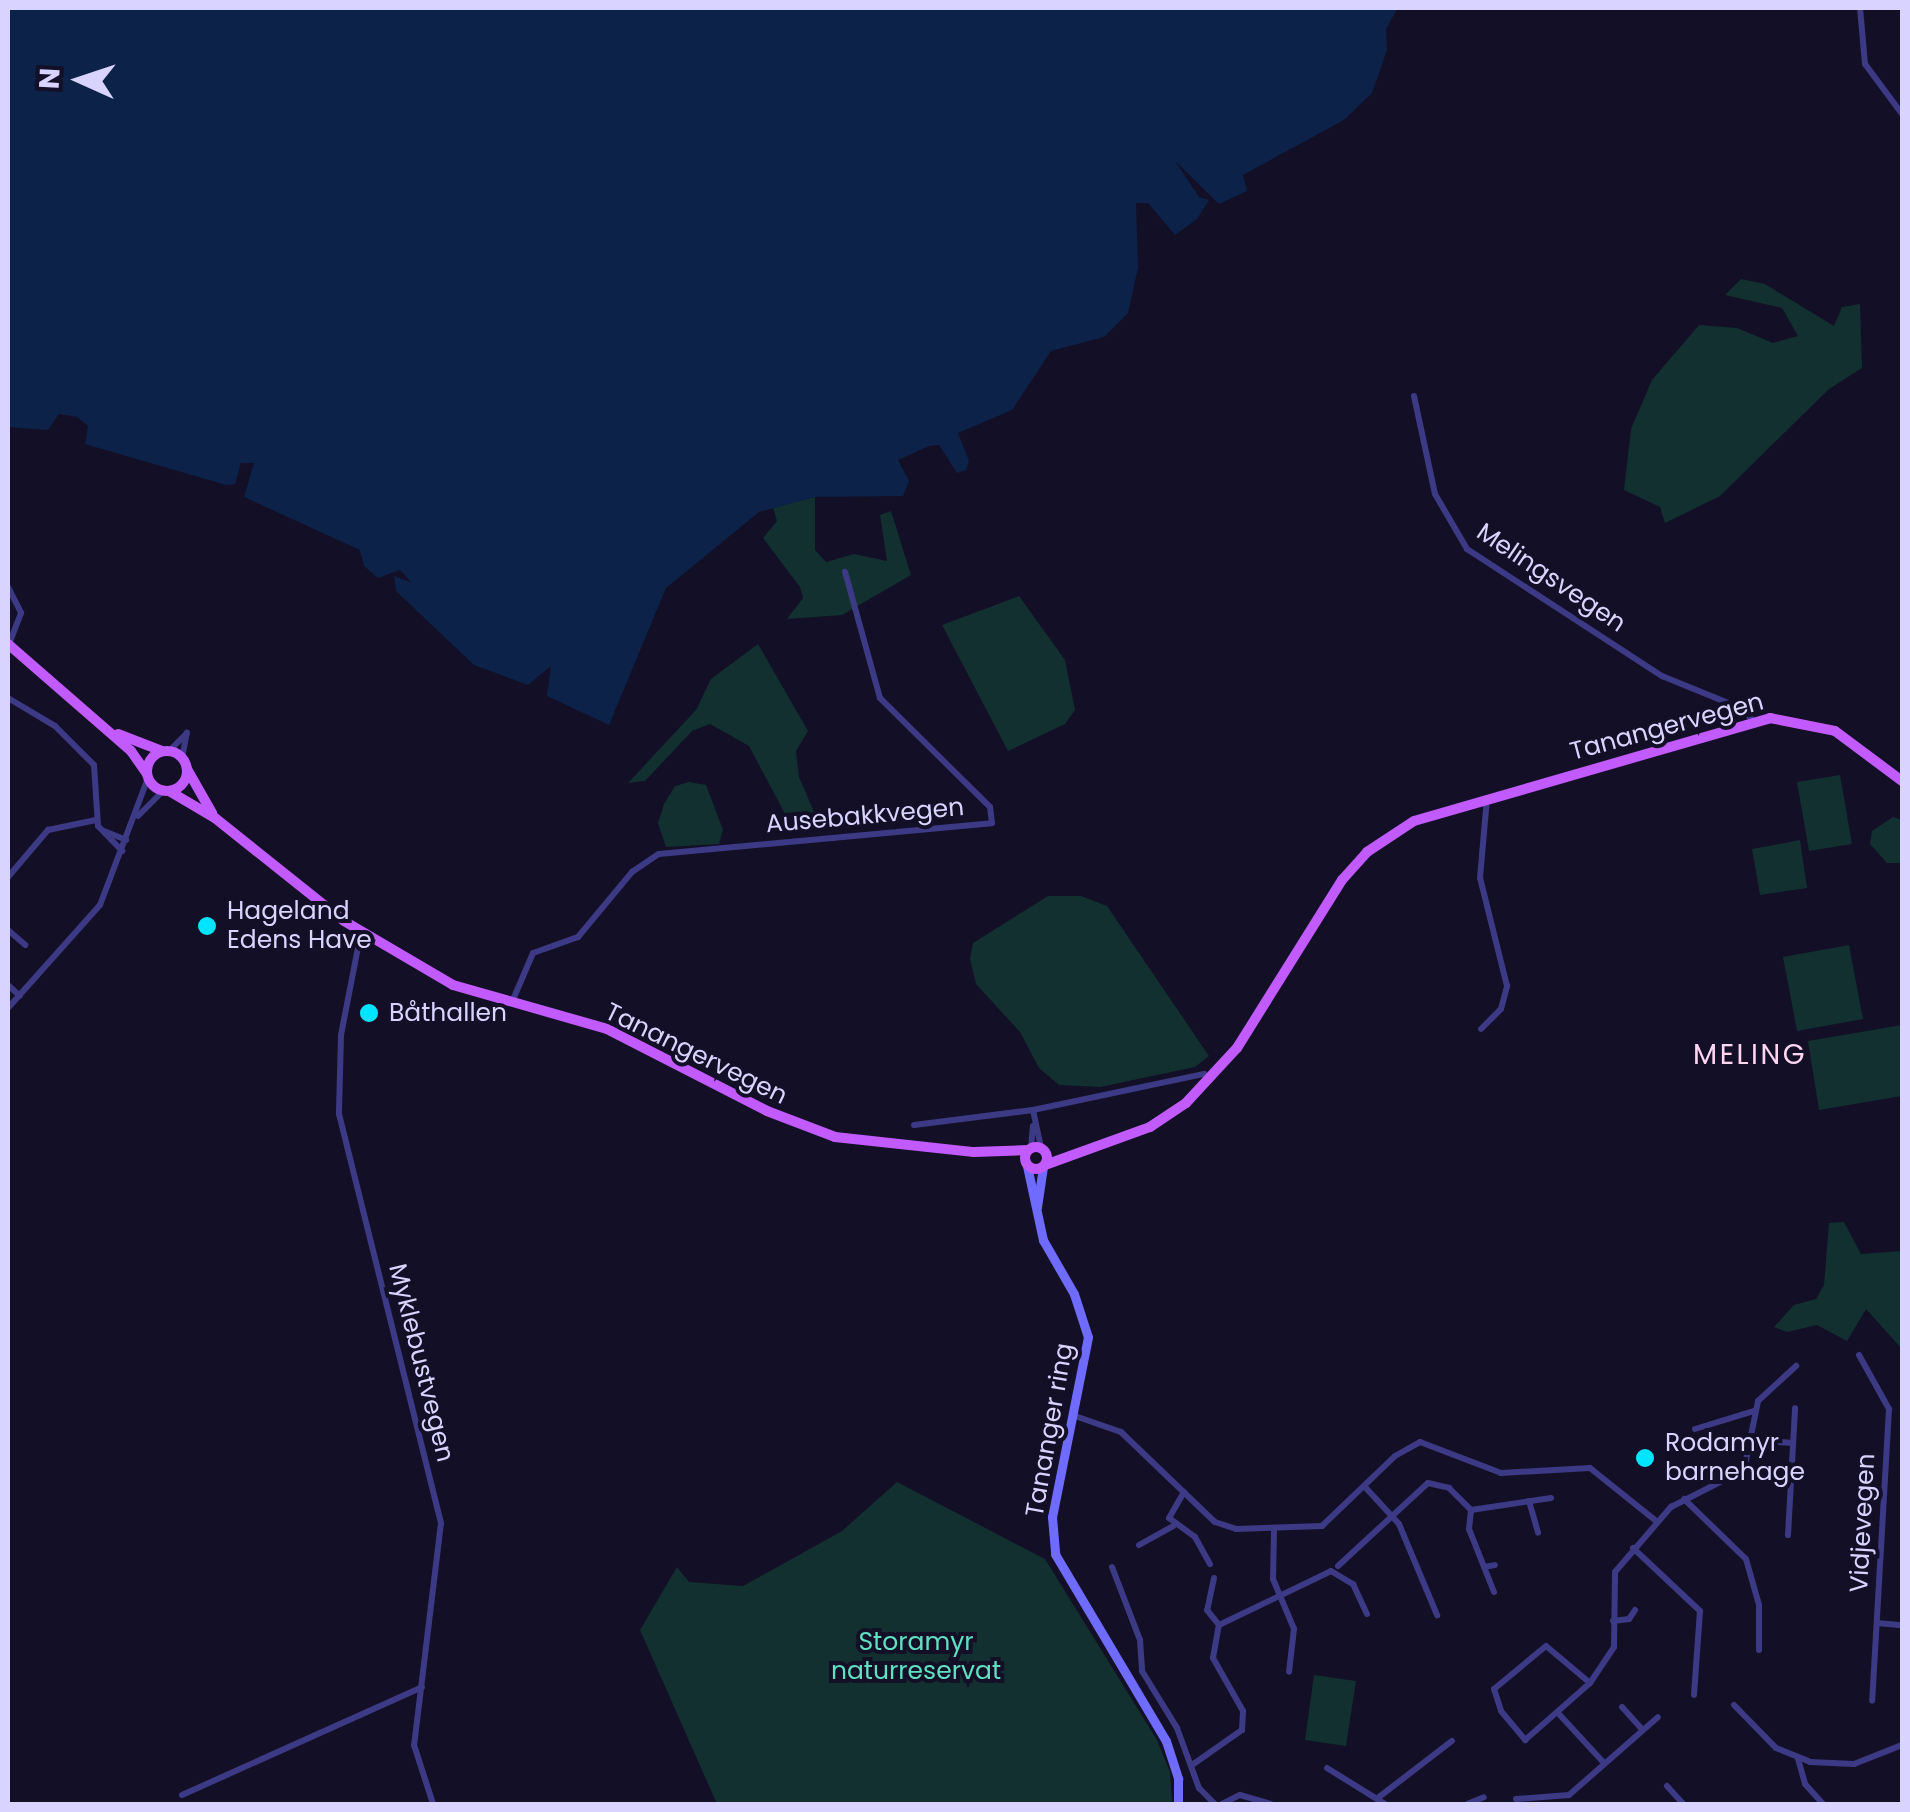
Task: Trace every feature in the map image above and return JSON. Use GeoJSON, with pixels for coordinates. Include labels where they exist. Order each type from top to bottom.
{"type":"FeatureCollection","features":[{"type":"Feature","properties":{"kind":"main road","name":"Tanangervegen"},"geometry":{"type":"LineString","coordinates":[[8,644],[100,723],[148,776]]}},
{"type":"Feature","properties":{"kind":"main road","name":"Tanangervegen"},"geometry":{"type":"LineString","coordinates":[[1044,1166],[1110,1143],[1168,1116],[1219,1070],[1367,852],[1414,821],[1754,721],[1798,720],[1834,731],[1902,780]]}},
{"type":"Feature","properties":{"kind":"main road","name":"Tanangervegen"},"geometry":{"type":"LineString","coordinates":[[100,723],[166,751]]}},
{"type":"Feature","properties":{"kind":"main road"},"geometry":{"type":"LineString","coordinates":[[166,751],[185,764],[180,786],[166,791],[148,776],[149,762],[166,751]]}},
{"type":"Feature","properties":{"kind":"main road","name":"Tanangervegen"},"geometry":{"type":"LineString","coordinates":[[185,764],[216,818]]}},
{"type":"Feature","properties":{"kind":"main road","name":"Tanangervegen"},"geometry":{"type":"LineString","coordinates":[[166,791],[216,818],[361,932],[433,976],[608,1029],[806,1128],[881,1145],[974,1152],[1033,1154],[1110,1143]]}},
{"type":"Feature","properties":{"kind":"main road"},"geometry":{"type":"LineString","coordinates":[[1033,1154],[1044,1166]]}},
{"type":"Feature","properties":{"kind":"main road"},"geometry":{"type":"LineString","coordinates":[[1033,1154],[1044,1166],[1037,1220]]}},
{"type":"Feature","properties":{"kind":"main road","name":"Tananger ring"},"geometry":{"type":"LineString","coordinates":[[1033,1154],[1037,1220],[1085,1322],[1088,1354],[1052,1516],[1055,1554],[1166,1741],[1178,1779],[1178,1804]]}},
{"type":"Feature","properties":{"kind":"street"},"geometry":{"type":"LineString","coordinates":[[1860,8],[1865,64],[1902,114]]}},
{"type":"Feature","properties":{"kind":"street","name":"Melingsvegen"},"geometry":{"type":"LineString","coordinates":[[1414,396],[1435,494],[1467,549],[1662,676],[1743,708],[1754,721]]}},
{"type":"Feature","properties":{"kind":"street","name":"Ausebakkvegen"},"geometry":{"type":"LineString","coordinates":[[512,1003],[532,953],[578,937],[632,872],[659,854],[992,823],[990,807],[880,698],[845,572]]}},
{"type":"Feature","properties":{"kind":"street"},"geometry":{"type":"LineString","coordinates":[[8,587],[21,614],[8,644]]}},
{"type":"Feature","properties":{"kind":"street"},"geometry":{"type":"LineString","coordinates":[[8,698],[55,726],[94,766],[100,784],[98,824],[122,852]]}},
{"type":"Feature","properties":{"kind":"street","name":"Tanangervegen"},"geometry":{"type":"LineString","coordinates":[[166,751],[188,732],[185,764]]}},
{"type":"Feature","properties":{"kind":"street"},"geometry":{"type":"LineString","coordinates":[[12,1000],[100,905],[148,776]]}},
{"type":"Feature","properties":{"kind":"street"},"geometry":{"type":"LineString","coordinates":[[134,820],[166,791]]}},
{"type":"Feature","properties":{"kind":"street"},"geometry":{"type":"LineString","coordinates":[[1481,1029],[1501,1009],[1508,986],[1480,878],[1488,797]]}},
{"type":"Feature","properties":{"kind":"street"},"geometry":{"type":"LineString","coordinates":[[8,877],[48,830],[98,824],[126,840]]}},
{"type":"Feature","properties":{"kind":"street"},"geometry":{"type":"LineString","coordinates":[[8,930],[25,946]]}},
{"type":"Feature","properties":{"kind":"street","name":"Myklebustvegen"},"geometry":{"type":"LineString","coordinates":[[361,932],[344,1016],[339,1114],[441,1524],[414,1745],[433,1804]]}},
{"type":"Feature","properties":{"kind":"street"},"geometry":{"type":"LineString","coordinates":[[8,985],[12,1000]]}},
{"type":"Feature","properties":{"kind":"street"},"geometry":{"type":"LineString","coordinates":[[914,1125],[1033,1110],[1204,1074]]}},
{"type":"Feature","properties":{"kind":"street"},"geometry":{"type":"LineString","coordinates":[[1033,1110],[1033,1154]]}},
{"type":"Feature","properties":{"kind":"street"},"geometry":{"type":"LineString","coordinates":[[1859,1355],[1889,1409],[1902,1407]]}},
{"type":"Feature","properties":{"kind":"street"},"geometry":{"type":"LineString","coordinates":[[1695,1429],[1754,1411],[1796,1366]]}},
{"type":"Feature","properties":{"kind":"street"},"geometry":{"type":"LineString","coordinates":[[1788,1535],[1796,1408]]}},
{"type":"Feature","properties":{"kind":"street","name":"Vidjevegen"},"geometry":{"type":"LineString","coordinates":[[1872,1701],[1889,1409]]}},
{"type":"Feature","properties":{"kind":"street"},"geometry":{"type":"LineString","coordinates":[[1590,1683],[1546,1646],[1494,1690],[1501,1711],[1525,1740],[1590,1683],[1614,1647],[1611,1581],[1656,1520],[1684,1499],[1744,1470],[1753,1440],[1754,1411]]}},
{"type":"Feature","properties":{"kind":"street"},"geometry":{"type":"LineString","coordinates":[[1075,1416],[1121,1432],[1225,1527],[1274,1530],[1322,1526],[1406,1448],[1430,1442],[1502,1473],[1590,1468],[1656,1520]]}},
{"type":"Feature","properties":{"kind":"street"},"geometry":{"type":"LineString","coordinates":[[1753,1440],[1793,1443]]}},
{"type":"Feature","properties":{"kind":"street"},"geometry":{"type":"LineString","coordinates":[[1338,1566],[1348,1550],[1431,1483],[1449,1488],[1471,1510]]}},
{"type":"Feature","properties":{"kind":"street"},"geometry":{"type":"LineString","coordinates":[[1365,1487],[1394,1515],[1437,1615]]}},
{"type":"Feature","properties":{"kind":"street"},"geometry":{"type":"LineString","coordinates":[[1173,1526],[1172,1509],[1184,1492]]}},
{"type":"Feature","properties":{"kind":"street"},"geometry":{"type":"LineString","coordinates":[[1471,1510],[1550,1498]]}},
{"type":"Feature","properties":{"kind":"street"},"geometry":{"type":"LineString","coordinates":[[1684,1499],[1746,1560],[1759,1605],[1759,1650]]}},
{"type":"Feature","properties":{"kind":"street"},"geometry":{"type":"LineString","coordinates":[[1528,1501],[1538,1533]]}},
{"type":"Feature","properties":{"kind":"street"},"geometry":{"type":"LineString","coordinates":[[1471,1510],[1469,1528],[1494,1592]]}},
{"type":"Feature","properties":{"kind":"street"},"geometry":{"type":"LineString","coordinates":[[1139,1546],[1173,1526]]}},
{"type":"Feature","properties":{"kind":"street"},"geometry":{"type":"LineString","coordinates":[[1173,1526],[1195,1538],[1210,1564]]}},
{"type":"Feature","properties":{"kind":"street"},"geometry":{"type":"LineString","coordinates":[[1274,1530],[1272,1578],[1294,1629],[1289,1672]]}},
{"type":"Feature","properties":{"kind":"street"},"geometry":{"type":"LineString","coordinates":[[1633,1548],[1692,1597],[1700,1612],[1694,1695]]}},
{"type":"Feature","properties":{"kind":"street"},"geometry":{"type":"LineString","coordinates":[[1484,1568],[1495,1565]]}},
{"type":"Feature","properties":{"kind":"street"},"geometry":{"type":"LineString","coordinates":[[1112,1567],[1140,1640],[1142,1671],[1192,1765],[1198,1788],[1219,1804],[1240,1794],[1270,1804]]}},
{"type":"Feature","properties":{"kind":"street"},"geometry":{"type":"LineString","coordinates":[[1219,1625],[1337,1572],[1353,1584],[1367,1614]]}},
{"type":"Feature","properties":{"kind":"street"},"geometry":{"type":"LineString","coordinates":[[1214,1578],[1206,1610],[1219,1625]]}},
{"type":"Feature","properties":{"kind":"street"},"geometry":{"type":"LineString","coordinates":[[1613,1620],[1629,1619],[1635,1610]]}},
{"type":"Feature","properties":{"kind":"street"},"geometry":{"type":"LineString","coordinates":[[1877,1622],[1902,1624]]}},
{"type":"Feature","properties":{"kind":"street"},"geometry":{"type":"LineString","coordinates":[[1192,1765],[1242,1730],[1243,1711],[1213,1658],[1219,1625]]}},
{"type":"Feature","properties":{"kind":"street"},"geometry":{"type":"LineString","coordinates":[[182,1796],[422,1688]]}},
{"type":"Feature","properties":{"kind":"street"},"geometry":{"type":"LineString","coordinates":[[1622,1706],[1643,1730]]}},
{"type":"Feature","properties":{"kind":"street"},"geometry":{"type":"LineString","coordinates":[[1734,1706],[1776,1748],[1798,1759],[1854,1764],[1902,1745]]}},
{"type":"Feature","properties":{"kind":"street"},"geometry":{"type":"LineString","coordinates":[[1558,1713],[1604,1763]]}},
{"type":"Feature","properties":{"kind":"street"},"geometry":{"type":"LineString","coordinates":[[1516,1798],[1563,1798],[1658,1717]]}},
{"type":"Feature","properties":{"kind":"street"},"geometry":{"type":"LineString","coordinates":[[1380,1796],[1452,1741]]}},
{"type":"Feature","properties":{"kind":"street"},"geometry":{"type":"LineString","coordinates":[[1798,1759],[1805,1784],[1824,1804]]}},
{"type":"Feature","properties":{"kind":"street"},"geometry":{"type":"LineString","coordinates":[[1327,1768],[1380,1796],[1385,1804]]}},
{"type":"Feature","properties":{"kind":"street"},"geometry":{"type":"LineString","coordinates":[[1668,1786],[1682,1804]]}},
{"type":"Feature","properties":{"kind":"street"},"geometry":{"type":"LineString","coordinates":[[1467,1804],[1484,1797]]}},
{"type":"Feature","properties":{"kind":"green space"},"geometry":{"type":"Polygon","coordinates":[[[1741,279],[1765,284],[1834,326],[1842,307],[1860,304],[1862,368],[1829,389],[1720,496],[1665,523],[1660,507],[1624,490],[1631,429],[1652,380],[1699,325],[1737,328],[1773,343],[1798,336],[1782,308],[1725,295],[1741,279]]]}},
{"type":"Feature","properties":{"kind":"green space"},"geometry":{"type":"Polygon","coordinates":[[[815,497],[815,550],[826,562],[854,554],[887,561],[880,515],[891,511],[911,575],[842,615],[787,619],[803,598],[800,587],[763,538],[777,521],[773,508],[815,497]]]}},
{"type":"Feature","properties":{"kind":"green space"},"geometry":{"type":"Polygon","coordinates":[[[1019,596],[1065,660],[1075,710],[1065,724],[1008,751],[942,625],[1019,596]]]}},
{"type":"Feature","properties":{"kind":"green space"},"geometry":{"type":"Polygon","coordinates":[[[758,644],[808,731],[796,751],[799,777],[821,828],[793,829],[749,746],[710,724],[692,731],[645,781],[628,783],[696,710],[711,679],[758,644]]]}},
{"type":"Feature","properties":{"kind":"green space"},"geometry":{"type":"Polygon","coordinates":[[[1840,775],[1852,844],[1809,851],[1797,782],[1840,775]]]}},
{"type":"Feature","properties":{"kind":"green space"},"geometry":{"type":"Polygon","coordinates":[[[689,782],[706,785],[723,830],[719,844],[666,847],[658,823],[664,804],[675,786],[689,782]]]}},
{"type":"Feature","properties":{"kind":"green space"},"geometry":{"type":"Polygon","coordinates":[[[1893,817],[1902,820],[1901,863],[1887,863],[1870,844],[1872,831],[1893,817]]]}},
{"type":"Feature","properties":{"kind":"green space"},"geometry":{"type":"Polygon","coordinates":[[[1800,840],[1807,888],[1760,895],[1752,849],[1800,840]]]}},
{"type":"Feature","properties":{"kind":"green space"},"geometry":{"type":"Polygon","coordinates":[[[1048,896],[1081,896],[1107,906],[1209,1056],[1195,1067],[1100,1087],[1059,1085],[1039,1068],[1020,1032],[976,984],[970,959],[973,943],[1048,896]]]}},
{"type":"Feature","properties":{"kind":"green space"},"geometry":{"type":"Polygon","coordinates":[[[1849,945],[1863,1019],[1797,1031],[1783,957],[1849,945]]]}},
{"type":"Feature","properties":{"kind":"green space"},"geometry":{"type":"Polygon","coordinates":[[[1902,1025],[1902,1096],[1819,1110],[1808,1041],[1902,1025]]]}},
{"type":"Feature","properties":{"kind":"green space"},"geometry":{"type":"Polygon","coordinates":[[[1844,1222],[1861,1254],[1902,1251],[1902,1349],[1866,1309],[1847,1341],[1817,1325],[1787,1332],[1774,1327],[1794,1305],[1816,1299],[1824,1285],[1829,1223],[1844,1222]]]}},
{"type":"Feature","properties":{"kind":"green space","name":"Storamyr naturreservat"},"geometry":{"type":"Polygon","coordinates":[[[897,1482],[1045,1559],[1157,1740],[1170,1772],[1172,1804],[717,1804],[640,1630],[677,1567],[689,1582],[743,1586],[842,1531],[897,1482]]]}},
{"type":"Feature","properties":{"kind":"green space"},"geometry":{"type":"Polygon","coordinates":[[[1314,1675],[1356,1681],[1346,1746],[1305,1740],[1314,1675]]]}},
{"type":"Feature","properties":{"kind":"water"},"geometry":{"type":"Polygon","coordinates":[[[8,8],[1398,8],[1386,29],[1387,50],[1372,93],[1344,120],[1243,175],[1247,191],[1219,204],[1175,161],[1199,197],[1209,200],[1197,219],[1175,235],[1148,203],[1136,203],[1138,268],[1128,313],[1104,337],[1051,351],[1012,410],[958,433],[969,461],[966,470],[957,473],[939,445],[929,446],[898,460],[909,481],[903,496],[815,497],[759,512],[666,588],[609,725],[547,696],[551,666],[528,685],[474,665],[396,591],[394,576],[412,583],[400,570],[378,578],[364,566],[360,550],[244,497],[254,463],[241,463],[235,484],[226,485],[85,444],[88,426],[77,417],[59,414],[48,430],[8,427],[8,8]]]}},
{"type":"Feature","properties":{"kind":"place","name":"Hageland Edens Have"},"geometry":{"type":"Point","coordinates":[207,926]}},
{"type":"Feature","properties":{"kind":"place","name":"Båthallen"},"geometry":{"type":"Point","coordinates":[369,1013]}},
{"type":"Feature","properties":{"kind":"place","name":"Rodamyr barnehage"},"geometry":{"type":"Point","coordinates":[1645,1458]}},
{"type":"Feature","properties":{"kind":"district","name":"MELING"},"geometry":{"type":"Point","coordinates":[1750,1055]}}]}
